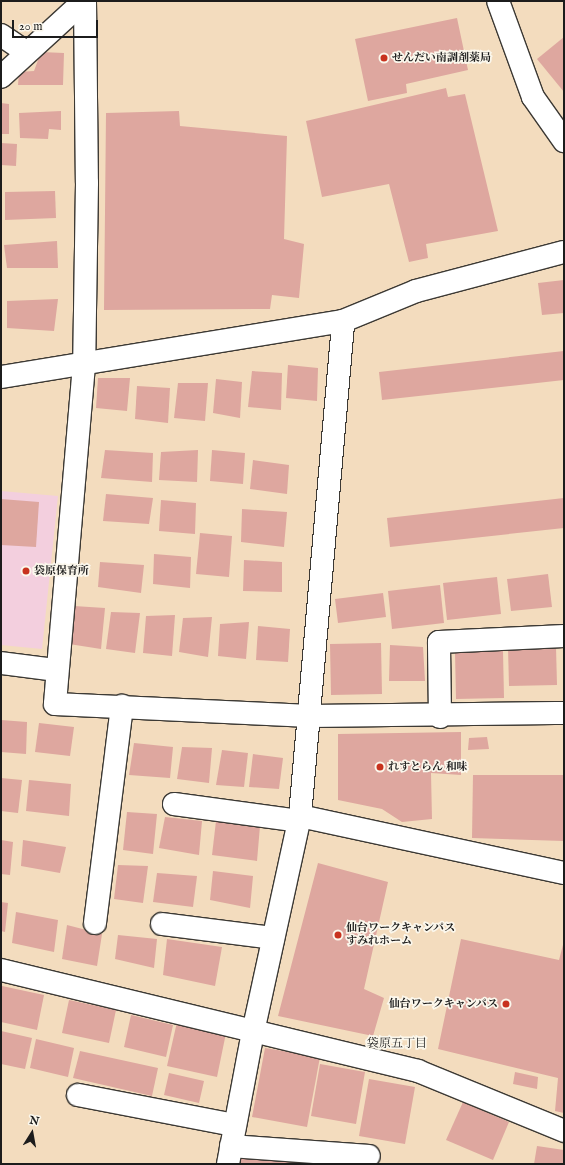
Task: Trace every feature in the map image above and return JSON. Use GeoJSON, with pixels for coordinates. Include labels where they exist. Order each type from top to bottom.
{"type":"FeatureCollection","features":[{"type":"Feature","properties":{"kind":"street"},"geometry":{"type":"LineString","coordinates":[[1,78],[26,52],[84,1]]}},
{"type":"Feature","properties":{"kind":"street"},"geometry":{"type":"LineString","coordinates":[[84,1],[88,183],[84,365],[56,670],[55,704],[310,716],[440,717],[564,713]]}},
{"type":"Feature","properties":{"kind":"street"},"geometry":{"type":"LineString","coordinates":[[498,1],[533,97],[564,141]]}},
{"type":"Feature","properties":{"kind":"street"},"geometry":{"type":"LineString","coordinates":[[1,35],[26,52]]}},
{"type":"Feature","properties":{"kind":"street"},"geometry":{"type":"LineString","coordinates":[[1,377],[84,365],[343,321],[416,291],[564,252]]}},
{"type":"Feature","properties":{"kind":"street"},"geometry":{"type":"LineString","coordinates":[[343,321],[310,716],[299,818],[252,1032],[234,1125],[230,1155],[369,1156]]}},
{"type":"Feature","properties":{"kind":"street"},"geometry":{"type":"LineString","coordinates":[[440,717],[439,642],[564,636]]}},
{"type":"Feature","properties":{"kind":"street"},"geometry":{"type":"LineString","coordinates":[[1,663],[56,670]]}},
{"type":"Feature","properties":{"kind":"street"},"geometry":{"type":"LineString","coordinates":[[95,923],[122,706]]}},
{"type":"Feature","properties":{"kind":"street"},"geometry":{"type":"LineString","coordinates":[[174,804],[299,818],[564,873]]}},
{"type":"Feature","properties":{"kind":"street"},"geometry":{"type":"LineString","coordinates":[[162,924],[273,938]]}},
{"type":"Feature","properties":{"kind":"street"},"geometry":{"type":"LineString","coordinates":[[1,970],[418,1071],[564,1130]]}},
{"type":"Feature","properties":{"kind":"street"},"geometry":{"type":"LineString","coordinates":[[78,1095],[234,1125]]}},
{"type":"Feature","properties":{"kind":"shaded area","name":"袋原保育所"},"geometry":{"type":"Polygon","coordinates":[[[1,491],[58,496],[42,649],[1,645],[1,491]]]}},
{"type":"Feature","properties":{"kind":"building"},"geometry":{"type":"Polygon","coordinates":[[[457,18],[468,70],[406,84],[407,93],[368,101],[355,39],[457,18]]]}},
{"type":"Feature","properties":{"kind":"building"},"geometry":{"type":"Polygon","coordinates":[[[564,37],[564,92],[537,59],[564,37]]]}},
{"type":"Feature","properties":{"kind":"building"},"geometry":{"type":"Polygon","coordinates":[[[41,52],[64,53],[63,85],[18,85],[19,72],[34,71],[41,52]]]}},
{"type":"Feature","properties":{"kind":"building"},"geometry":{"type":"Polygon","coordinates":[[[446,88],[448,97],[465,94],[498,231],[426,244],[428,258],[409,262],[389,184],[322,197],[306,121],[446,88]]]}},
{"type":"Feature","properties":{"kind":"building"},"geometry":{"type":"Polygon","coordinates":[[[1,103],[9,104],[9,134],[1,134],[1,103]]]}},
{"type":"Feature","properties":{"kind":"building"},"geometry":{"type":"Polygon","coordinates":[[[61,111],[61,130],[49,129],[48,139],[20,138],[19,113],[61,111]]]}},
{"type":"Feature","properties":{"kind":"building"},"geometry":{"type":"Polygon","coordinates":[[[179,111],[180,126],[287,136],[284,239],[304,244],[299,298],[272,295],[270,309],[104,310],[106,113],[179,111]]]}},
{"type":"Feature","properties":{"kind":"building"},"geometry":{"type":"Polygon","coordinates":[[[1,143],[17,144],[16,166],[1,165],[1,143]]]}},
{"type":"Feature","properties":{"kind":"building"},"geometry":{"type":"Polygon","coordinates":[[[55,191],[56,218],[5,220],[5,192],[55,191]]]}},
{"type":"Feature","properties":{"kind":"building"},"geometry":{"type":"Polygon","coordinates":[[[57,241],[58,268],[7,268],[4,245],[57,241]]]}},
{"type":"Feature","properties":{"kind":"building"},"geometry":{"type":"Polygon","coordinates":[[[564,280],[564,313],[542,315],[538,283],[564,280]]]}},
{"type":"Feature","properties":{"kind":"building"},"geometry":{"type":"Polygon","coordinates":[[[58,299],[54,331],[7,328],[7,301],[58,299]]]}},
{"type":"Feature","properties":{"kind":"building"},"geometry":{"type":"Polygon","coordinates":[[[564,351],[564,380],[382,400],[379,372],[564,351]]]}},
{"type":"Feature","properties":{"kind":"building"},"geometry":{"type":"Polygon","coordinates":[[[288,365],[318,368],[317,401],[286,398],[288,365]]]}},
{"type":"Feature","properties":{"kind":"building"},"geometry":{"type":"Polygon","coordinates":[[[252,371],[282,373],[281,410],[248,407],[252,371]]]}},
{"type":"Feature","properties":{"kind":"building"},"geometry":{"type":"Polygon","coordinates":[[[98,378],[130,378],[127,411],[96,408],[98,378]]]}},
{"type":"Feature","properties":{"kind":"building"},"geometry":{"type":"Polygon","coordinates":[[[216,379],[242,382],[240,418],[213,413],[216,379]]]}},
{"type":"Feature","properties":{"kind":"building"},"geometry":{"type":"Polygon","coordinates":[[[178,383],[208,383],[205,421],[174,418],[178,383]]]}},
{"type":"Feature","properties":{"kind":"building"},"geometry":{"type":"Polygon","coordinates":[[[137,386],[170,388],[168,423],[135,419],[137,386]]]}},
{"type":"Feature","properties":{"kind":"building"},"geometry":{"type":"Polygon","coordinates":[[[105,450],[153,453],[152,482],[101,478],[105,450]]]}},
{"type":"Feature","properties":{"kind":"building"},"geometry":{"type":"Polygon","coordinates":[[[198,450],[197,482],[159,480],[161,452],[198,450]]]}},
{"type":"Feature","properties":{"kind":"building"},"geometry":{"type":"Polygon","coordinates":[[[212,450],[245,453],[243,484],[210,481],[212,450]]]}},
{"type":"Feature","properties":{"kind":"building"},"geometry":{"type":"Polygon","coordinates":[[[253,460],[289,465],[287,494],[250,489],[253,460]]]}},
{"type":"Feature","properties":{"kind":"building"},"geometry":{"type":"Polygon","coordinates":[[[106,494],[153,498],[149,524],[103,521],[106,494]]]}},
{"type":"Feature","properties":{"kind":"building"},"geometry":{"type":"Polygon","coordinates":[[[564,498],[564,528],[390,547],[387,518],[564,498]]]}},
{"type":"Feature","properties":{"kind":"building"},"geometry":{"type":"Polygon","coordinates":[[[1,499],[39,502],[36,547],[1,545],[1,499]]]}},
{"type":"Feature","properties":{"kind":"building"},"geometry":{"type":"Polygon","coordinates":[[[161,500],[196,503],[195,534],[159,531],[161,500]]]}},
{"type":"Feature","properties":{"kind":"building"},"geometry":{"type":"Polygon","coordinates":[[[242,509],[287,512],[284,547],[241,542],[242,509]]]}},
{"type":"Feature","properties":{"kind":"building"},"geometry":{"type":"Polygon","coordinates":[[[200,533],[232,536],[229,577],[196,574],[200,533]]]}},
{"type":"Feature","properties":{"kind":"building"},"geometry":{"type":"Polygon","coordinates":[[[154,554],[191,557],[190,588],[153,584],[154,554]]]}},
{"type":"Feature","properties":{"kind":"building"},"geometry":{"type":"Polygon","coordinates":[[[244,560],[282,562],[282,592],[243,591],[244,560]]]}},
{"type":"Feature","properties":{"kind":"building"},"geometry":{"type":"Polygon","coordinates":[[[100,562],[144,565],[141,593],[98,587],[100,562]]]}},
{"type":"Feature","properties":{"kind":"building"},"geometry":{"type":"Polygon","coordinates":[[[548,574],[552,607],[511,611],[507,579],[548,574]]]}},
{"type":"Feature","properties":{"kind":"building"},"geometry":{"type":"Polygon","coordinates":[[[497,577],[501,614],[447,620],[443,583],[497,577]]]}},
{"type":"Feature","properties":{"kind":"building"},"geometry":{"type":"Polygon","coordinates":[[[440,585],[444,623],[392,629],[388,591],[440,585]]]}},
{"type":"Feature","properties":{"kind":"building"},"geometry":{"type":"Polygon","coordinates":[[[383,593],[386,617],[338,623],[335,599],[383,593]]]}},
{"type":"Feature","properties":{"kind":"building"},"geometry":{"type":"Polygon","coordinates":[[[74,606],[105,608],[101,649],[69,644],[74,606]]]}},
{"type":"Feature","properties":{"kind":"building"},"geometry":{"type":"Polygon","coordinates":[[[111,612],[140,613],[135,653],[106,649],[111,612]]]}},
{"type":"Feature","properties":{"kind":"building"},"geometry":{"type":"Polygon","coordinates":[[[175,615],[172,656],[143,653],[146,616],[175,615]]]}},
{"type":"Feature","properties":{"kind":"building"},"geometry":{"type":"Polygon","coordinates":[[[212,617],[208,657],[179,652],[183,618],[212,617]]]}},
{"type":"Feature","properties":{"kind":"building"},"geometry":{"type":"Polygon","coordinates":[[[249,622],[246,659],[218,656],[220,624],[249,622]]]}},
{"type":"Feature","properties":{"kind":"building"},"geometry":{"type":"Polygon","coordinates":[[[258,626],[290,629],[288,662],[256,660],[258,626]]]}},
{"type":"Feature","properties":{"kind":"building"},"geometry":{"type":"Polygon","coordinates":[[[381,643],[382,694],[331,695],[330,644],[381,643]]]}},
{"type":"Feature","properties":{"kind":"building"},"geometry":{"type":"Polygon","coordinates":[[[390,645],[423,647],[425,681],[389,681],[390,645]]]}},
{"type":"Feature","properties":{"kind":"building"},"geometry":{"type":"Polygon","coordinates":[[[556,647],[557,685],[509,686],[508,648],[556,647]]]}},
{"type":"Feature","properties":{"kind":"building"},"geometry":{"type":"Polygon","coordinates":[[[503,651],[504,698],[456,699],[455,652],[503,651]]]}},
{"type":"Feature","properties":{"kind":"building"},"geometry":{"type":"Polygon","coordinates":[[[1,720],[27,722],[26,754],[1,752],[1,720]]]}},
{"type":"Feature","properties":{"kind":"building"},"geometry":{"type":"Polygon","coordinates":[[[39,723],[74,727],[70,756],[35,752],[39,723]]]}},
{"type":"Feature","properties":{"kind":"building"},"geometry":{"type":"Polygon","coordinates":[[[461,732],[461,775],[431,773],[432,819],[402,822],[382,809],[338,800],[338,734],[461,732]]]}},
{"type":"Feature","properties":{"kind":"building"},"geometry":{"type":"Polygon","coordinates":[[[487,737],[489,749],[468,750],[469,738],[487,737]]]}},
{"type":"Feature","properties":{"kind":"building"},"geometry":{"type":"Polygon","coordinates":[[[134,743],[173,747],[170,778],[129,775],[134,743]]]}},
{"type":"Feature","properties":{"kind":"building"},"geometry":{"type":"Polygon","coordinates":[[[182,747],[212,748],[209,783],[177,779],[182,747]]]}},
{"type":"Feature","properties":{"kind":"building"},"geometry":{"type":"Polygon","coordinates":[[[222,750],[248,753],[244,787],[216,785],[222,750]]]}},
{"type":"Feature","properties":{"kind":"building"},"geometry":{"type":"Polygon","coordinates":[[[253,754],[283,758],[279,789],[249,787],[253,754]]]}},
{"type":"Feature","properties":{"kind":"building"},"geometry":{"type":"Polygon","coordinates":[[[473,775],[564,775],[564,841],[472,838],[473,775]]]}},
{"type":"Feature","properties":{"kind":"building"},"geometry":{"type":"Polygon","coordinates":[[[1,778],[22,780],[18,813],[1,811],[1,778]]]}},
{"type":"Feature","properties":{"kind":"building"},"geometry":{"type":"Polygon","coordinates":[[[29,780],[71,784],[69,816],[26,811],[29,780]]]}},
{"type":"Feature","properties":{"kind":"building"},"geometry":{"type":"Polygon","coordinates":[[[127,812],[157,814],[153,854],[123,850],[127,812]]]}},
{"type":"Feature","properties":{"kind":"building"},"geometry":{"type":"Polygon","coordinates":[[[165,817],[202,821],[199,855],[159,848],[165,817]]]}},
{"type":"Feature","properties":{"kind":"building"},"geometry":{"type":"Polygon","coordinates":[[[216,821],[260,826],[257,861],[212,855],[216,821]]]}},
{"type":"Feature","properties":{"kind":"building"},"geometry":{"type":"Polygon","coordinates":[[[1,840],[13,842],[10,875],[1,874],[1,840]]]}},
{"type":"Feature","properties":{"kind":"building"},"geometry":{"type":"Polygon","coordinates":[[[23,840],[66,847],[60,873],[21,866],[23,840]]]}},
{"type":"Feature","properties":{"kind":"building","name":"仙台ワークキャンパス すみれホーム"},"geometry":{"type":"Polygon","coordinates":[[[318,863],[388,882],[364,989],[384,998],[373,1036],[278,1016],[318,863]]]}},
{"type":"Feature","properties":{"kind":"building"},"geometry":{"type":"Polygon","coordinates":[[[118,865],[148,866],[143,903],[114,899],[118,865]]]}},
{"type":"Feature","properties":{"kind":"building"},"geometry":{"type":"Polygon","coordinates":[[[213,871],[253,876],[250,908],[210,900],[213,871]]]}},
{"type":"Feature","properties":{"kind":"building"},"geometry":{"type":"Polygon","coordinates":[[[157,873],[197,876],[193,907],[153,902],[157,873]]]}},
{"type":"Feature","properties":{"kind":"building"},"geometry":{"type":"Polygon","coordinates":[[[1,902],[8,903],[5,932],[1,931],[1,902]]]}},
{"type":"Feature","properties":{"kind":"building"},"geometry":{"type":"Polygon","coordinates":[[[16,912],[58,920],[54,952],[12,943],[16,912]]]}},
{"type":"Feature","properties":{"kind":"building"},"geometry":{"type":"Polygon","coordinates":[[[67,925],[102,934],[97,966],[62,959],[67,925]]]}},
{"type":"Feature","properties":{"kind":"building"},"geometry":{"type":"Polygon","coordinates":[[[118,935],[157,939],[154,968],[115,959],[118,935]]]}},
{"type":"Feature","properties":{"kind":"building"},"geometry":{"type":"Polygon","coordinates":[[[167,939],[222,947],[215,986],[163,975],[167,939]]]}},
{"type":"Feature","properties":{"kind":"building","name":"仙台ワークキャンパス"},"geometry":{"type":"Polygon","coordinates":[[[461,939],[559,960],[564,941],[564,1113],[555,1111],[558,1078],[438,1049],[461,939]]]}},
{"type":"Feature","properties":{"kind":"building"},"geometry":{"type":"Polygon","coordinates":[[[2,986],[44,995],[37,1030],[1,1022],[2,986]]]}},
{"type":"Feature","properties":{"kind":"building"},"geometry":{"type":"Polygon","coordinates":[[[69,1000],[116,1010],[109,1043],[62,1033],[69,1000]]]}},
{"type":"Feature","properties":{"kind":"building"},"geometry":{"type":"Polygon","coordinates":[[[131,1015],[173,1025],[166,1057],[124,1047],[131,1015]]]}},
{"type":"Feature","properties":{"kind":"building"},"geometry":{"type":"Polygon","coordinates":[[[177,1022],[226,1033],[217,1077],[167,1066],[177,1022]]]}},
{"type":"Feature","properties":{"kind":"building"},"geometry":{"type":"Polygon","coordinates":[[[1,1031],[32,1038],[25,1069],[1,1064],[1,1031]]]}},
{"type":"Feature","properties":{"kind":"building"},"geometry":{"type":"Polygon","coordinates":[[[36,1039],[74,1048],[68,1077],[30,1068],[36,1039]]]}},
{"type":"Feature","properties":{"kind":"building"},"geometry":{"type":"Polygon","coordinates":[[[265,1048],[320,1057],[307,1127],[252,1117],[265,1048]]]}},
{"type":"Feature","properties":{"kind":"building"},"geometry":{"type":"Polygon","coordinates":[[[80,1051],[158,1068],[152,1096],[73,1078],[80,1051]]]}},
{"type":"Feature","properties":{"kind":"building"},"geometry":{"type":"Polygon","coordinates":[[[320,1064],[365,1072],[356,1124],[311,1116],[320,1064]]]}},
{"type":"Feature","properties":{"kind":"building"},"geometry":{"type":"Polygon","coordinates":[[[515,1072],[538,1077],[537,1089],[513,1084],[515,1072]]]}},
{"type":"Feature","properties":{"kind":"building"},"geometry":{"type":"Polygon","coordinates":[[[169,1073],[204,1081],[199,1103],[164,1095],[169,1073]]]}},
{"type":"Feature","properties":{"kind":"building"},"geometry":{"type":"Polygon","coordinates":[[[369,1079],[415,1087],[405,1144],[359,1136],[369,1079]]]}},
{"type":"Feature","properties":{"kind":"building"},"geometry":{"type":"Polygon","coordinates":[[[463,1102],[509,1122],[493,1160],[446,1140],[463,1102]]]}},
{"type":"Feature","properties":{"kind":"building"},"geometry":{"type":"Polygon","coordinates":[[[537,1146],[564,1150],[564,1164],[534,1164],[537,1146]]]}},
{"type":"Feature","properties":{"kind":"building"},"geometry":{"type":"Polygon","coordinates":[[[234,1153],[296,1158],[295,1164],[234,1164],[234,1153]]]}},
{"type":"Feature","properties":{"kind":"place","name":"せんだい南調剤薬局"},"geometry":{"type":"Point","coordinates":[384,58]}},
{"type":"Feature","properties":{"kind":"place","name":"袋原保育所"},"geometry":{"type":"Point","coordinates":[26,571]}},
{"type":"Feature","properties":{"kind":"place","name":"れすとらん 和味"},"geometry":{"type":"Point","coordinates":[380,767]}},
{"type":"Feature","properties":{"kind":"place","name":"仙台ワークキャンパス すみれホーム"},"geometry":{"type":"Point","coordinates":[338,935]}},
{"type":"Feature","properties":{"kind":"place","name":"仙台ワークキャンパス"},"geometry":{"type":"Point","coordinates":[506,1004]}},
{"type":"Feature","properties":{"kind":"district","name":"袋原五丁目"},"geometry":{"type":"Point","coordinates":[397,1044]}}]}
